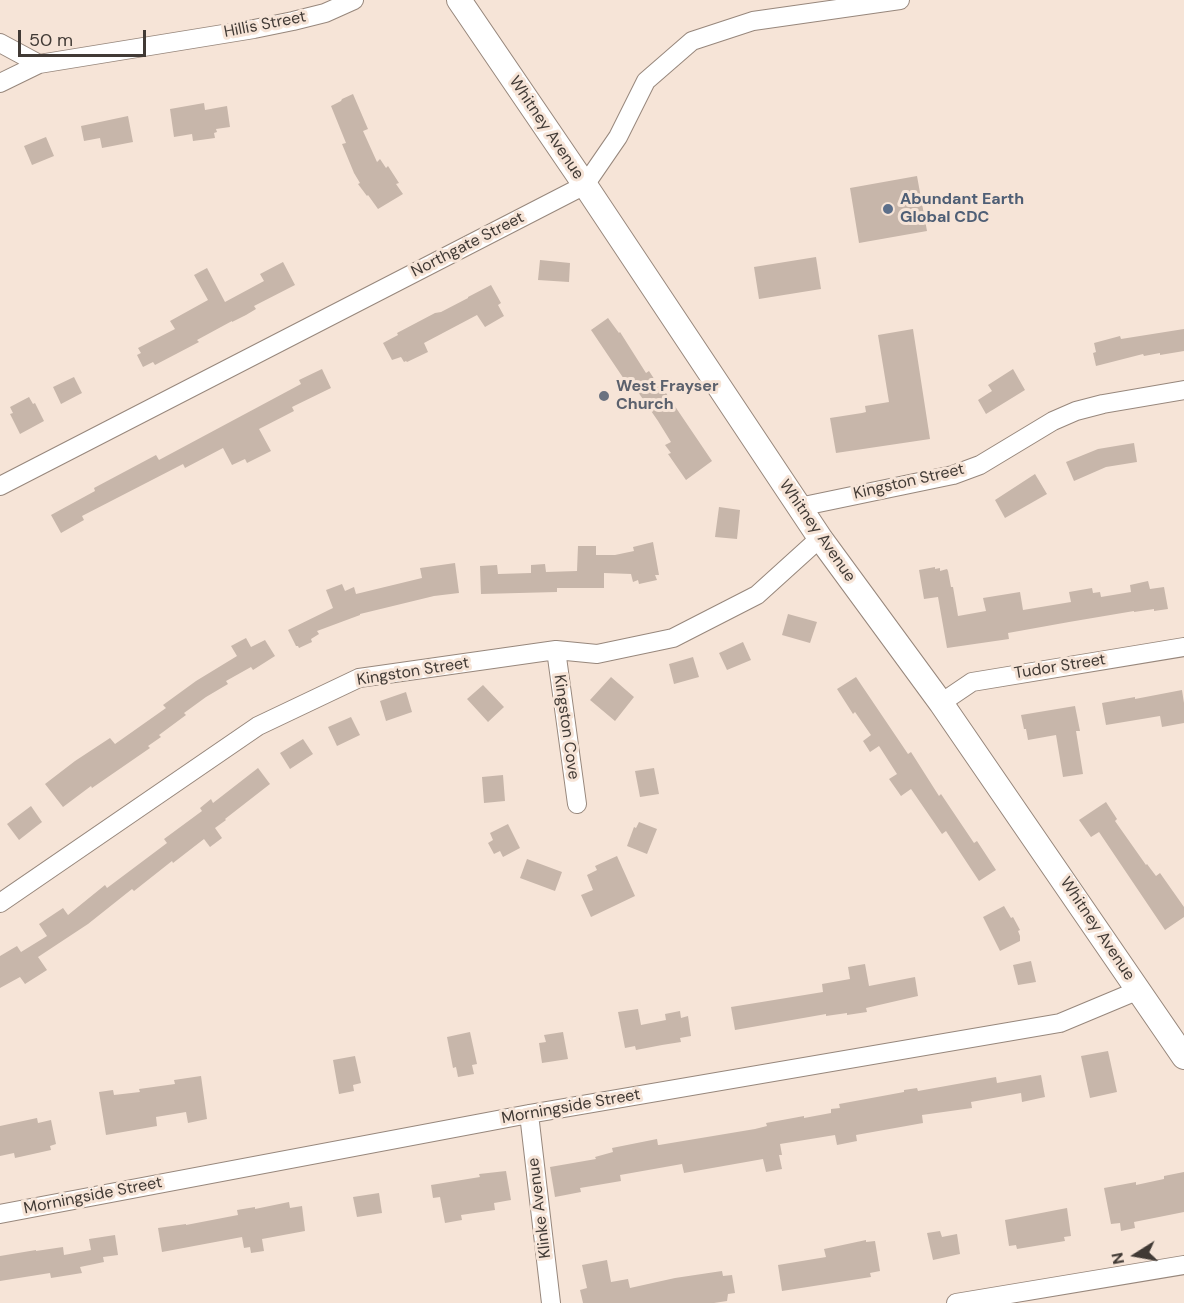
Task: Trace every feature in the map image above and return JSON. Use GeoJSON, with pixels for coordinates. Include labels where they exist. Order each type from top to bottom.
{"type":"FeatureCollection","features":[{"type":"Feature","properties":{"kind":"main road","name":"Whitney Avenue"},"geometry":{"type":"LineString","coordinates":[[459,0],[820,538],[941,703],[1184,1057]]}},
{"type":"Feature","properties":{"kind":"street","name":"Hillis Street"},"geometry":{"type":"LineString","coordinates":[[0,83],[39,64],[293,21],[325,13],[354,0]]}},
{"type":"Feature","properties":{"kind":"street","name":"Northgate Street"},"geometry":{"type":"LineString","coordinates":[[0,486],[585,185],[618,137],[646,81],[692,41],[753,21],[900,0]]}},
{"type":"Feature","properties":{"kind":"street"},"geometry":{"type":"LineString","coordinates":[[0,43],[39,64]]}},
{"type":"Feature","properties":{"kind":"street","name":"Kingston Street"},"geometry":{"type":"LineString","coordinates":[[799,507],[953,475],[980,465],[1053,421],[1076,411],[1184,390]]}},
{"type":"Feature","properties":{"kind":"street","name":"Kingston Street"},"geometry":{"type":"LineString","coordinates":[[0,903],[258,726],[359,678],[556,650],[597,654],[673,638],[757,595],[820,538]]}},
{"type":"Feature","properties":{"kind":"street","name":"Tudor Street"},"geometry":{"type":"LineString","coordinates":[[941,703],[972,682],[1184,647]]}},
{"type":"Feature","properties":{"kind":"street","name":"Kingston Cove"},"geometry":{"type":"LineString","coordinates":[[556,650],[577,804]]}},
{"type":"Feature","properties":{"kind":"street","name":"Morningside Street"},"geometry":{"type":"LineString","coordinates":[[0,1214],[529,1114],[1060,1023],[1139,990]]}},
{"type":"Feature","properties":{"kind":"street","name":"Klinke Avenue"},"geometry":{"type":"LineString","coordinates":[[529,1114],[551,1303]]}},
{"type":"Feature","properties":{"kind":"street"},"geometry":{"type":"LineString","coordinates":[[956,1303],[1184,1265]]}},
{"type":"Feature","properties":{"kind":"building"},"geometry":{"type":"Polygon","coordinates":[[[353,94],[368,129],[363,131],[377,162],[380,159],[386,168],[388,166],[403,194],[378,209],[358,184],[360,183],[342,144],[346,143],[331,106],[353,94]]]}},
{"type":"Feature","properties":{"kind":"building"},"geometry":{"type":"Polygon","coordinates":[[[204,103],[205,110],[227,106],[230,127],[216,129],[215,138],[193,141],[192,134],[174,137],[170,109],[204,103]]]}},
{"type":"Feature","properties":{"kind":"building"},"geometry":{"type":"Polygon","coordinates":[[[128,116],[133,142],[102,148],[100,138],[84,141],[81,126],[128,116]]]}},
{"type":"Feature","properties":{"kind":"building"},"geometry":{"type":"Polygon","coordinates":[[[46,137],[54,156],[32,165],[24,146],[46,137]]]}},
{"type":"Feature","properties":{"kind":"building","name":"Abundant Earth Global CDC"},"geometry":{"type":"Polygon","coordinates":[[[917,176],[927,231],[859,243],[850,188],[917,176]]]}},
{"type":"Feature","properties":{"kind":"building"},"geometry":{"type":"Polygon","coordinates":[[[816,257],[821,289],[759,299],[754,267],[816,257]]]}},
{"type":"Feature","properties":{"kind":"building"},"geometry":{"type":"Polygon","coordinates":[[[540,260],[570,263],[569,282],[538,280],[540,260]]]}},
{"type":"Feature","properties":{"kind":"building"},"geometry":{"type":"Polygon","coordinates":[[[283,262],[295,285],[254,306],[256,309],[197,340],[199,342],[155,365],[153,362],[143,367],[137,355],[141,353],[138,348],[175,329],[170,321],[208,300],[194,275],[207,268],[225,302],[264,281],[260,274],[283,262]]]}},
{"type":"Feature","properties":{"kind":"building"},"geometry":{"type":"Polygon","coordinates":[[[491,285],[501,303],[498,305],[504,316],[485,327],[477,315],[424,343],[428,352],[407,362],[404,362],[401,357],[392,360],[383,343],[398,335],[397,333],[491,285]]]}},
{"type":"Feature","properties":{"kind":"building"},"geometry":{"type":"Polygon","coordinates":[[[608,318],[620,332],[646,373],[649,371],[664,394],[666,393],[712,461],[686,480],[668,454],[671,453],[665,445],[671,442],[658,421],[638,392],[635,394],[630,388],[591,330],[608,318]]]}},
{"type":"Feature","properties":{"kind":"building"},"geometry":{"type":"Polygon","coordinates":[[[913,329],[930,439],[836,453],[830,418],[866,412],[865,406],[889,402],[878,335],[913,329]]]}},
{"type":"Feature","properties":{"kind":"building"},"geometry":{"type":"Polygon","coordinates":[[[1184,329],[1184,351],[1160,355],[1160,353],[1144,356],[1143,354],[1096,366],[1093,353],[1096,352],[1094,343],[1120,336],[1121,339],[1184,329]]]}},
{"type":"Feature","properties":{"kind":"building"},"geometry":{"type":"Polygon","coordinates":[[[322,369],[331,388],[292,407],[294,411],[259,429],[271,451],[247,463],[245,459],[232,465],[223,448],[185,468],[183,464],[82,516],[84,520],[61,533],[51,515],[95,491],[94,488],[156,455],[159,460],[301,384],[299,380],[322,369]]]}},
{"type":"Feature","properties":{"kind":"building"},"geometry":{"type":"Polygon","coordinates":[[[1013,369],[1025,390],[986,414],[978,400],[992,391],[988,385],[1013,369]]]}},
{"type":"Feature","properties":{"kind":"building"},"geometry":{"type":"Polygon","coordinates":[[[74,377],[82,393],[61,404],[53,387],[74,377]]]}},
{"type":"Feature","properties":{"kind":"building"},"geometry":{"type":"Polygon","coordinates":[[[29,397],[33,404],[35,403],[44,421],[20,434],[10,414],[13,413],[10,407],[29,397]]]}},
{"type":"Feature","properties":{"kind":"building"},"geometry":{"type":"Polygon","coordinates":[[[1134,443],[1137,462],[1106,467],[1074,481],[1066,462],[1098,449],[1134,443]]]}},
{"type":"Feature","properties":{"kind":"building"},"geometry":{"type":"Polygon","coordinates":[[[1035,474],[1047,494],[1005,518],[995,500],[1035,474]]]}},
{"type":"Feature","properties":{"kind":"building"},"geometry":{"type":"Polygon","coordinates":[[[719,507],[740,510],[737,539],[715,537],[719,507]]]}},
{"type":"Feature","properties":{"kind":"building"},"geometry":{"type":"Polygon","coordinates":[[[653,542],[659,575],[655,575],[657,580],[639,584],[638,580],[633,582],[631,574],[604,573],[604,588],[557,588],[557,592],[481,594],[480,566],[497,565],[498,574],[531,573],[531,565],[545,564],[546,572],[577,571],[578,546],[596,546],[596,555],[615,555],[634,551],[633,547],[653,542]]]}},
{"type":"Feature","properties":{"kind":"building"},"geometry":{"type":"Polygon","coordinates":[[[455,563],[459,593],[434,596],[360,614],[317,631],[319,634],[311,639],[312,642],[299,648],[288,630],[333,608],[326,590],[342,584],[345,591],[354,587],[356,594],[422,578],[420,568],[455,563]]]}},
{"type":"Feature","properties":{"kind":"building"},"geometry":{"type":"Polygon","coordinates":[[[935,567],[935,569],[940,568],[940,571],[947,569],[948,571],[958,616],[986,611],[983,598],[1020,592],[1023,610],[1071,602],[1069,592],[1092,588],[1093,593],[1100,592],[1101,597],[1131,592],[1130,585],[1148,581],[1150,589],[1164,587],[1168,609],[1134,611],[1069,622],[1008,633],[1009,639],[947,648],[938,597],[924,599],[919,570],[935,567]]]}},
{"type":"Feature","properties":{"kind":"building"},"geometry":{"type":"Polygon","coordinates":[[[788,614],[817,622],[810,643],[782,635],[788,614]]]}},
{"type":"Feature","properties":{"kind":"building"},"geometry":{"type":"Polygon","coordinates":[[[246,638],[251,647],[265,640],[275,656],[253,670],[251,667],[226,681],[228,684],[184,713],[186,715],[159,735],[161,737],[148,746],[150,748],[63,807],[45,784],[110,738],[115,744],[166,708],[163,705],[237,656],[231,646],[246,638]]]}},
{"type":"Feature","properties":{"kind":"building"},"geometry":{"type":"Polygon","coordinates":[[[743,642],[751,660],[727,670],[719,653],[743,642]]]}},
{"type":"Feature","properties":{"kind":"building"},"geometry":{"type":"Polygon","coordinates":[[[693,657],[699,677],[674,684],[669,664],[693,657]]]}},
{"type":"Feature","properties":{"kind":"building"},"geometry":{"type":"Polygon","coordinates":[[[611,677],[634,697],[615,721],[590,700],[611,677]]]}},
{"type":"Feature","properties":{"kind":"building"},"geometry":{"type":"Polygon","coordinates":[[[856,677],[908,754],[911,752],[939,796],[941,794],[974,843],[977,841],[996,870],[979,881],[946,831],[942,834],[911,789],[901,796],[889,779],[897,774],[879,746],[870,752],[863,741],[871,735],[855,712],[853,714],[837,689],[856,677]]]}},
{"type":"Feature","properties":{"kind":"building"},"geometry":{"type":"Polygon","coordinates":[[[483,685],[504,707],[488,722],[467,699],[483,685]]]}},
{"type":"Feature","properties":{"kind":"building"},"geometry":{"type":"Polygon","coordinates":[[[1182,690],[1184,723],[1162,727],[1160,716],[1106,725],[1102,703],[1182,690]]]}},
{"type":"Feature","properties":{"kind":"building"},"geometry":{"type":"Polygon","coordinates":[[[406,692],[412,712],[386,721],[380,701],[406,692]]]}},
{"type":"Feature","properties":{"kind":"building"},"geometry":{"type":"Polygon","coordinates":[[[1075,706],[1080,731],[1076,731],[1083,774],[1063,777],[1056,735],[1028,740],[1021,715],[1075,706]]]}},
{"type":"Feature","properties":{"kind":"building"},"geometry":{"type":"Polygon","coordinates":[[[351,717],[360,735],[337,746],[328,727],[351,717]]]}},
{"type":"Feature","properties":{"kind":"building"},"geometry":{"type":"Polygon","coordinates":[[[303,739],[313,754],[290,769],[280,753],[303,739]]]}},
{"type":"Feature","properties":{"kind":"building"},"geometry":{"type":"Polygon","coordinates":[[[258,768],[270,784],[215,828],[222,838],[210,847],[204,839],[134,891],[132,889],[88,924],[38,957],[47,970],[25,984],[20,977],[0,988],[0,956],[17,946],[21,952],[47,936],[39,924],[63,908],[68,915],[105,885],[107,888],[167,843],[164,839],[202,811],[200,808],[211,799],[213,803],[258,768]]]}},
{"type":"Feature","properties":{"kind":"building"},"geometry":{"type":"Polygon","coordinates":[[[654,768],[659,794],[640,797],[635,771],[654,768]]]}},
{"type":"Feature","properties":{"kind":"building"},"geometry":{"type":"Polygon","coordinates":[[[503,775],[505,801],[484,803],[482,777],[503,775]]]}},
{"type":"Feature","properties":{"kind":"building"},"geometry":{"type":"Polygon","coordinates":[[[1106,802],[1117,819],[1115,821],[1146,865],[1156,876],[1160,873],[1184,907],[1184,917],[1165,930],[1099,832],[1091,837],[1079,820],[1106,802]]]}},
{"type":"Feature","properties":{"kind":"building"},"geometry":{"type":"Polygon","coordinates":[[[31,806],[42,822],[19,840],[7,824],[31,806]]]}},
{"type":"Feature","properties":{"kind":"building"},"geometry":{"type":"Polygon","coordinates":[[[639,822],[657,829],[647,854],[627,846],[634,827],[636,828],[639,822]]]}},
{"type":"Feature","properties":{"kind":"building"},"geometry":{"type":"Polygon","coordinates":[[[508,824],[520,848],[503,857],[500,851],[494,854],[488,843],[493,840],[490,833],[508,824]]]}},
{"type":"Feature","properties":{"kind":"building"},"geometry":{"type":"Polygon","coordinates":[[[617,856],[635,896],[591,917],[581,895],[593,890],[587,875],[597,870],[595,866],[617,856]]]}},
{"type":"Feature","properties":{"kind":"building"},"geometry":{"type":"Polygon","coordinates":[[[527,859],[562,872],[555,891],[520,878],[527,859]]]}},
{"type":"Feature","properties":{"kind":"building"},"geometry":{"type":"Polygon","coordinates":[[[1004,906],[1020,930],[1018,931],[1020,941],[1000,951],[983,917],[1004,906]]]}},
{"type":"Feature","properties":{"kind":"building"},"geometry":{"type":"Polygon","coordinates":[[[1031,961],[1036,982],[1018,985],[1013,965],[1031,961]]]}},
{"type":"Feature","properties":{"kind":"building"},"geometry":{"type":"Polygon","coordinates":[[[865,964],[869,986],[915,977],[918,996],[866,1008],[867,1012],[847,1015],[847,1013],[826,1016],[826,1014],[735,1030],[731,1007],[823,992],[822,984],[850,979],[848,967],[865,964]]]}},
{"type":"Feature","properties":{"kind":"building"},"geometry":{"type":"Polygon","coordinates":[[[638,1009],[641,1025],[666,1020],[665,1014],[680,1011],[681,1018],[688,1016],[691,1036],[680,1038],[681,1042],[636,1050],[635,1046],[625,1048],[618,1012],[638,1009]]]}},
{"type":"Feature","properties":{"kind":"building"},"geometry":{"type":"Polygon","coordinates":[[[470,1032],[477,1064],[472,1065],[474,1074],[458,1077],[456,1067],[453,1068],[447,1037],[470,1032]]]}},
{"type":"Feature","properties":{"kind":"building"},"geometry":{"type":"Polygon","coordinates":[[[563,1032],[568,1059],[542,1063],[539,1043],[546,1042],[544,1035],[563,1032]]]}},
{"type":"Feature","properties":{"kind":"building"},"geometry":{"type":"Polygon","coordinates":[[[1108,1051],[1117,1092],[1090,1098],[1081,1056],[1108,1051]]]}},
{"type":"Feature","properties":{"kind":"building"},"geometry":{"type":"Polygon","coordinates":[[[355,1056],[361,1083],[353,1085],[354,1091],[339,1094],[333,1060],[355,1056]]]}},
{"type":"Feature","properties":{"kind":"building"},"geometry":{"type":"Polygon","coordinates":[[[1041,1075],[1045,1097],[1022,1102],[1021,1093],[971,1102],[972,1108],[922,1115],[923,1123],[856,1135],[857,1141],[837,1145],[835,1135],[780,1144],[782,1155],[779,1155],[782,1169],[766,1172],[763,1159],[684,1173],[682,1164],[620,1175],[621,1181],[580,1188],[581,1192],[555,1197],[550,1167],[596,1159],[595,1157],[613,1152],[612,1148],[657,1139],[659,1145],[755,1129],[767,1126],[766,1123],[831,1113],[831,1109],[840,1108],[839,1104],[904,1092],[904,1090],[917,1088],[918,1091],[996,1077],[997,1083],[1041,1075]]]}},
{"type":"Feature","properties":{"kind":"building"},"geometry":{"type":"Polygon","coordinates":[[[201,1076],[207,1119],[188,1123],[186,1112],[156,1117],[157,1126],[106,1135],[99,1092],[113,1090],[114,1095],[140,1092],[139,1089],[175,1084],[174,1080],[201,1076]]]}},
{"type":"Feature","properties":{"kind":"building"},"geometry":{"type":"Polygon","coordinates":[[[37,1118],[38,1123],[51,1120],[56,1144],[50,1146],[51,1150],[15,1158],[14,1153],[0,1156],[0,1126],[37,1118]]]}},
{"type":"Feature","properties":{"kind":"building"},"geometry":{"type":"Polygon","coordinates":[[[506,1171],[511,1200],[494,1203],[495,1210],[461,1215],[462,1220],[445,1223],[440,1197],[433,1198],[431,1185],[480,1177],[479,1174],[506,1171]]]}},
{"type":"Feature","properties":{"kind":"building"},"geometry":{"type":"Polygon","coordinates":[[[1184,1172],[1184,1212],[1134,1222],[1135,1228],[1121,1231],[1120,1223],[1111,1224],[1104,1188],[1136,1182],[1136,1185],[1184,1172]]]}},
{"type":"Feature","properties":{"kind":"building"},"geometry":{"type":"Polygon","coordinates":[[[379,1193],[382,1213],[357,1217],[353,1197],[379,1193]]]}},
{"type":"Feature","properties":{"kind":"building"},"geometry":{"type":"Polygon","coordinates":[[[289,1202],[290,1208],[302,1206],[305,1231],[262,1239],[264,1251],[251,1253],[250,1247],[244,1248],[242,1237],[162,1252],[158,1228],[238,1215],[237,1210],[289,1202]]]}},
{"type":"Feature","properties":{"kind":"building"},"geometry":{"type":"Polygon","coordinates":[[[1067,1208],[1071,1236],[1064,1237],[1065,1241],[1017,1249],[1016,1245],[1009,1246],[1005,1220],[1067,1208]]]}},
{"type":"Feature","properties":{"kind":"building"},"geometry":{"type":"Polygon","coordinates":[[[940,1231],[942,1237],[957,1234],[960,1254],[933,1260],[927,1233],[940,1231]]]}},
{"type":"Feature","properties":{"kind":"building"},"geometry":{"type":"Polygon","coordinates":[[[115,1235],[118,1255],[103,1257],[104,1262],[80,1267],[82,1273],[51,1278],[50,1273],[0,1281],[0,1256],[63,1247],[64,1255],[91,1250],[89,1239],[115,1235]]]}},
{"type":"Feature","properties":{"kind":"building"},"geometry":{"type":"Polygon","coordinates":[[[866,1240],[866,1242],[875,1241],[880,1271],[870,1273],[871,1277],[782,1291],[778,1265],[826,1257],[824,1249],[866,1240]]]}},
{"type":"Feature","properties":{"kind":"building"},"geometry":{"type":"Polygon","coordinates":[[[607,1260],[611,1282],[628,1279],[630,1288],[722,1271],[723,1276],[732,1275],[735,1293],[728,1294],[727,1301],[714,1303],[583,1303],[580,1290],[587,1288],[582,1265],[607,1260]]]}},
{"type":"Feature","properties":{"kind":"place","name":"Abundant Earth Global CDC"},"geometry":{"type":"Point","coordinates":[888,209]}},
{"type":"Feature","properties":{"kind":"place","name":"West Frayser Church"},"geometry":{"type":"Point","coordinates":[604,396]}}]}
